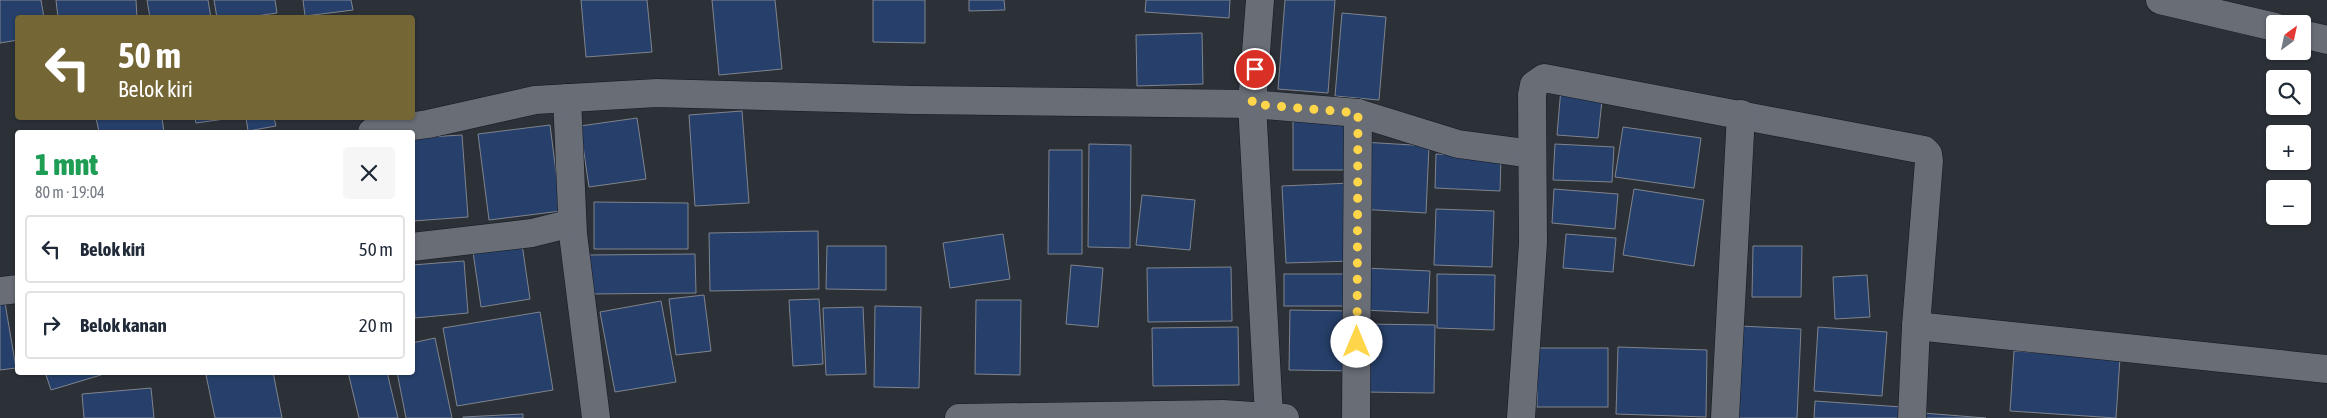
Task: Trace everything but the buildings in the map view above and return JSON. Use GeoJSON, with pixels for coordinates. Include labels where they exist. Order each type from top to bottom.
{"type":"FeatureCollection","features":[{"type":"Feature","properties":{"kind":"street"},"geometry":{"type":"LineString","coordinates":[[959,418],[1223,414],[1277,417],[1252,104],[1260,0]]}},
{"type":"Feature","properties":{"kind":"street"},"geometry":{"type":"LineString","coordinates":[[2160,0],[2266,25]]}},
{"type":"Feature","properties":{"kind":"street"},"geometry":{"type":"LineString","coordinates":[[2311,36],[2327,40]]}},
{"type":"Feature","properties":{"kind":"street"},"geometry":{"type":"LineString","coordinates":[[1521,418],[1533,243],[1532,95],[1534,85],[1544,78],[1917,147],[1928,154],[1916,326],[1912,418]]}},
{"type":"Feature","properties":{"kind":"street"},"geometry":{"type":"LineString","coordinates":[[386,130],[428,124],[535,100],[657,93],[913,100],[1252,104],[1358,113],[1458,144],[1532,154]]}},
{"type":"Feature","properties":{"kind":"street"},"geometry":{"type":"LineString","coordinates":[[567,98],[572,224],[596,418]]}},
{"type":"Feature","properties":{"kind":"street"},"geometry":{"type":"LineString","coordinates":[[1356,418],[1358,113]]}},
{"type":"Feature","properties":{"kind":"street"},"geometry":{"type":"LineString","coordinates":[[1725,418],[1742,114]]}},
{"type":"Feature","properties":{"kind":"street"},"geometry":{"type":"LineString","coordinates":[[415,246],[532,233],[572,224]]}},
{"type":"Feature","properties":{"kind":"street"},"geometry":{"type":"LineString","coordinates":[[0,292],[15,290]]}},
{"type":"Feature","properties":{"kind":"street"},"geometry":{"type":"LineString","coordinates":[[1916,326],[2327,369]]}},
{"type":"Feature","properties":{"kind":"route"},"geometry":{"type":"LineString","coordinates":[[1255,69],[1252,104],[1358,113],[1357,342]]}}]}
